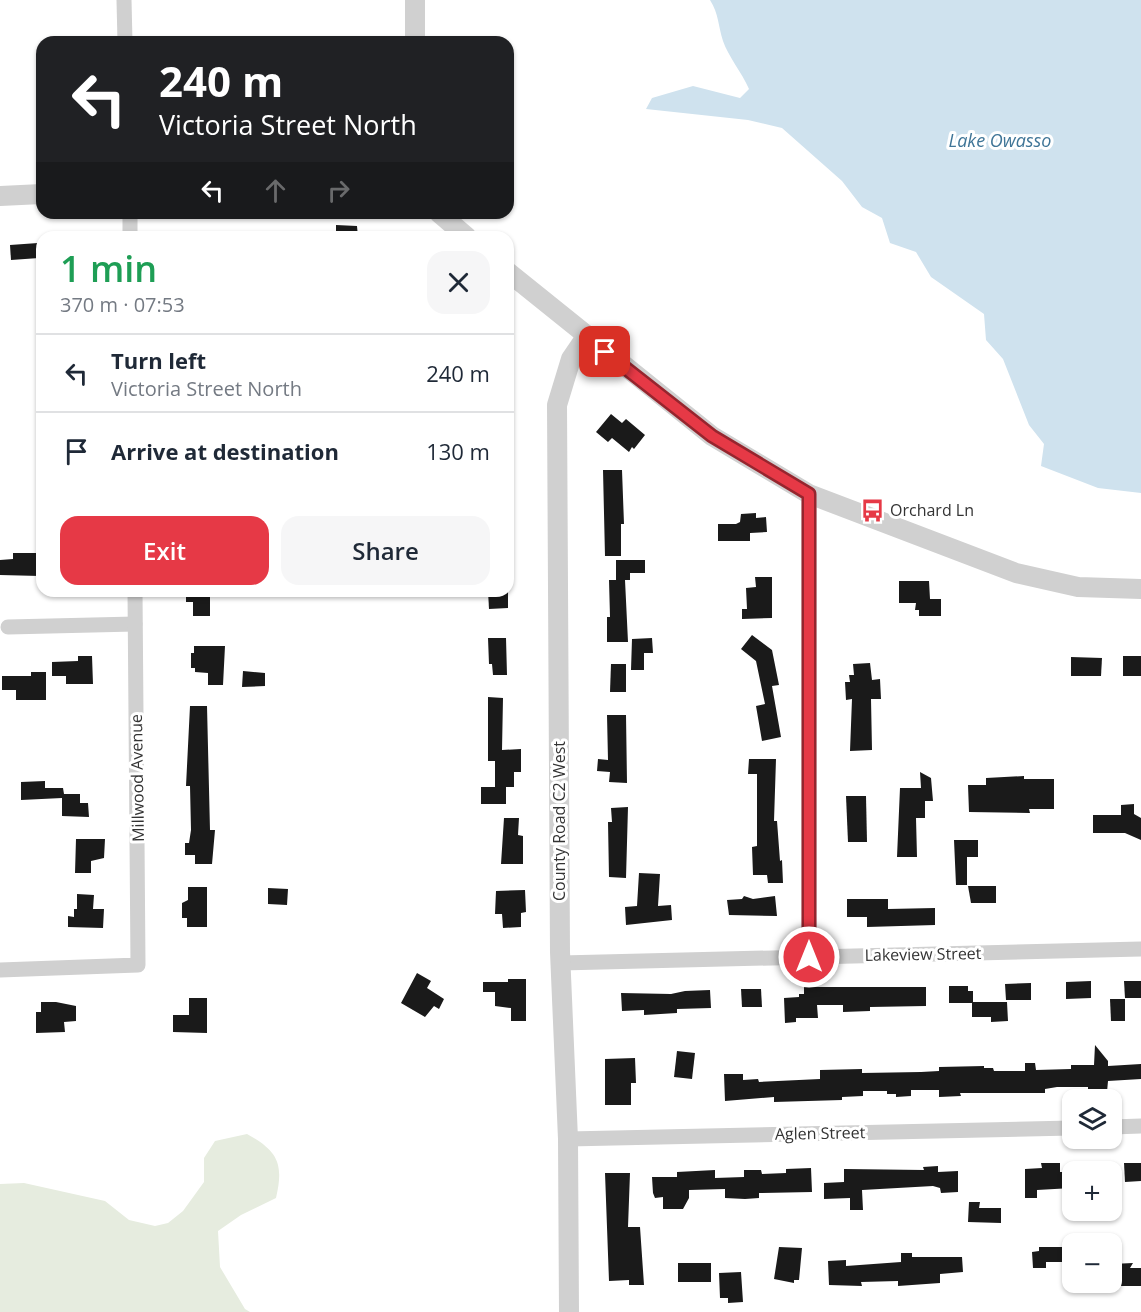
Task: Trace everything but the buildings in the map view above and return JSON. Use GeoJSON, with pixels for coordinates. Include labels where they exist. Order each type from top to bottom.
{"type":"FeatureCollection","features":[{"type":"Feature","properties":{"kind":"street"},"geometry":{"type":"LineString","coordinates":[[123,0],[125,36]]}},
{"type":"Feature","properties":{"kind":"street"},"geometry":{"type":"LineString","coordinates":[[415,0],[415,36]]}},
{"type":"Feature","properties":{"kind":"street"},"geometry":{"type":"LineString","coordinates":[[0,196],[36,194]]}},
{"type":"Feature","properties":{"kind":"street"},"geometry":{"type":"LineString","coordinates":[[446,219],[460,231]]}},
{"type":"Feature","properties":{"kind":"street"},"geometry":{"type":"LineString","coordinates":[[514,277],[712,436],[809,494],[1016,573],[1078,587],[1141,589]]}},
{"type":"Feature","properties":{"kind":"street","name":"County Road C2 West"},"geometry":{"type":"LineString","coordinates":[[569,1312],[568,1139],[561,963],[557,405],[571,358],[586,337]]}},
{"type":"Feature","properties":{"kind":"street"},"geometry":{"type":"LineString","coordinates":[[809,494],[809,957]]}},
{"type":"Feature","properties":{"kind":"street","name":"Millwood Avenue"},"geometry":{"type":"LineString","coordinates":[[0,970],[138,965],[135,597]]}},
{"type":"Feature","properties":{"kind":"street"},"geometry":{"type":"LineString","coordinates":[[8,627],[135,624]]}},
{"type":"Feature","properties":{"kind":"street","name":"Lakeview Street"},"geometry":{"type":"LineString","coordinates":[[561,963],[1141,949]]}},
{"type":"Feature","properties":{"kind":"street"},"geometry":{"type":"LineString","coordinates":[[1122,1127],[1141,1126]]}},
{"type":"Feature","properties":{"kind":"street","name":"Aglen Street"},"geometry":{"type":"LineString","coordinates":[[568,1139],[1062,1128]]}},
{"type":"Feature","properties":{"kind":"shaded area"},"geometry":{"type":"Polygon","coordinates":[[[247,1134],[266,1146],[279,1167],[276,1198],[241,1215],[218,1231],[220,1267],[245,1309],[250,1312],[0,1312],[0,1184],[24,1183],[105,1201],[129,1220],[155,1226],[168,1223],[183,1211],[204,1182],[204,1158],[215,1141],[247,1134]]]}},
{"type":"Feature","properties":{"kind":"water","name":"Lake Owasso"},"geometry":{"type":"Polygon","coordinates":[[[710,0],[1141,0],[1141,493],[1098,488],[1041,466],[1044,444],[1029,425],[1003,359],[986,340],[984,314],[931,277],[916,252],[890,243],[882,218],[862,207],[842,181],[782,128],[748,120],[646,109],[652,98],[693,86],[740,98],[749,89],[725,47],[717,15],[710,0]]]}},
{"type":"Feature","properties":{"kind":"place","name":"Orchard Ln"},"geometry":{"type":"Point","coordinates":[872,510]}},
{"type":"Feature","properties":{"kind":"route"},"geometry":{"type":"LineString","coordinates":[[605,352],[712,436],[745,458],[809,494],[811,605],[809,957]]}}]}
